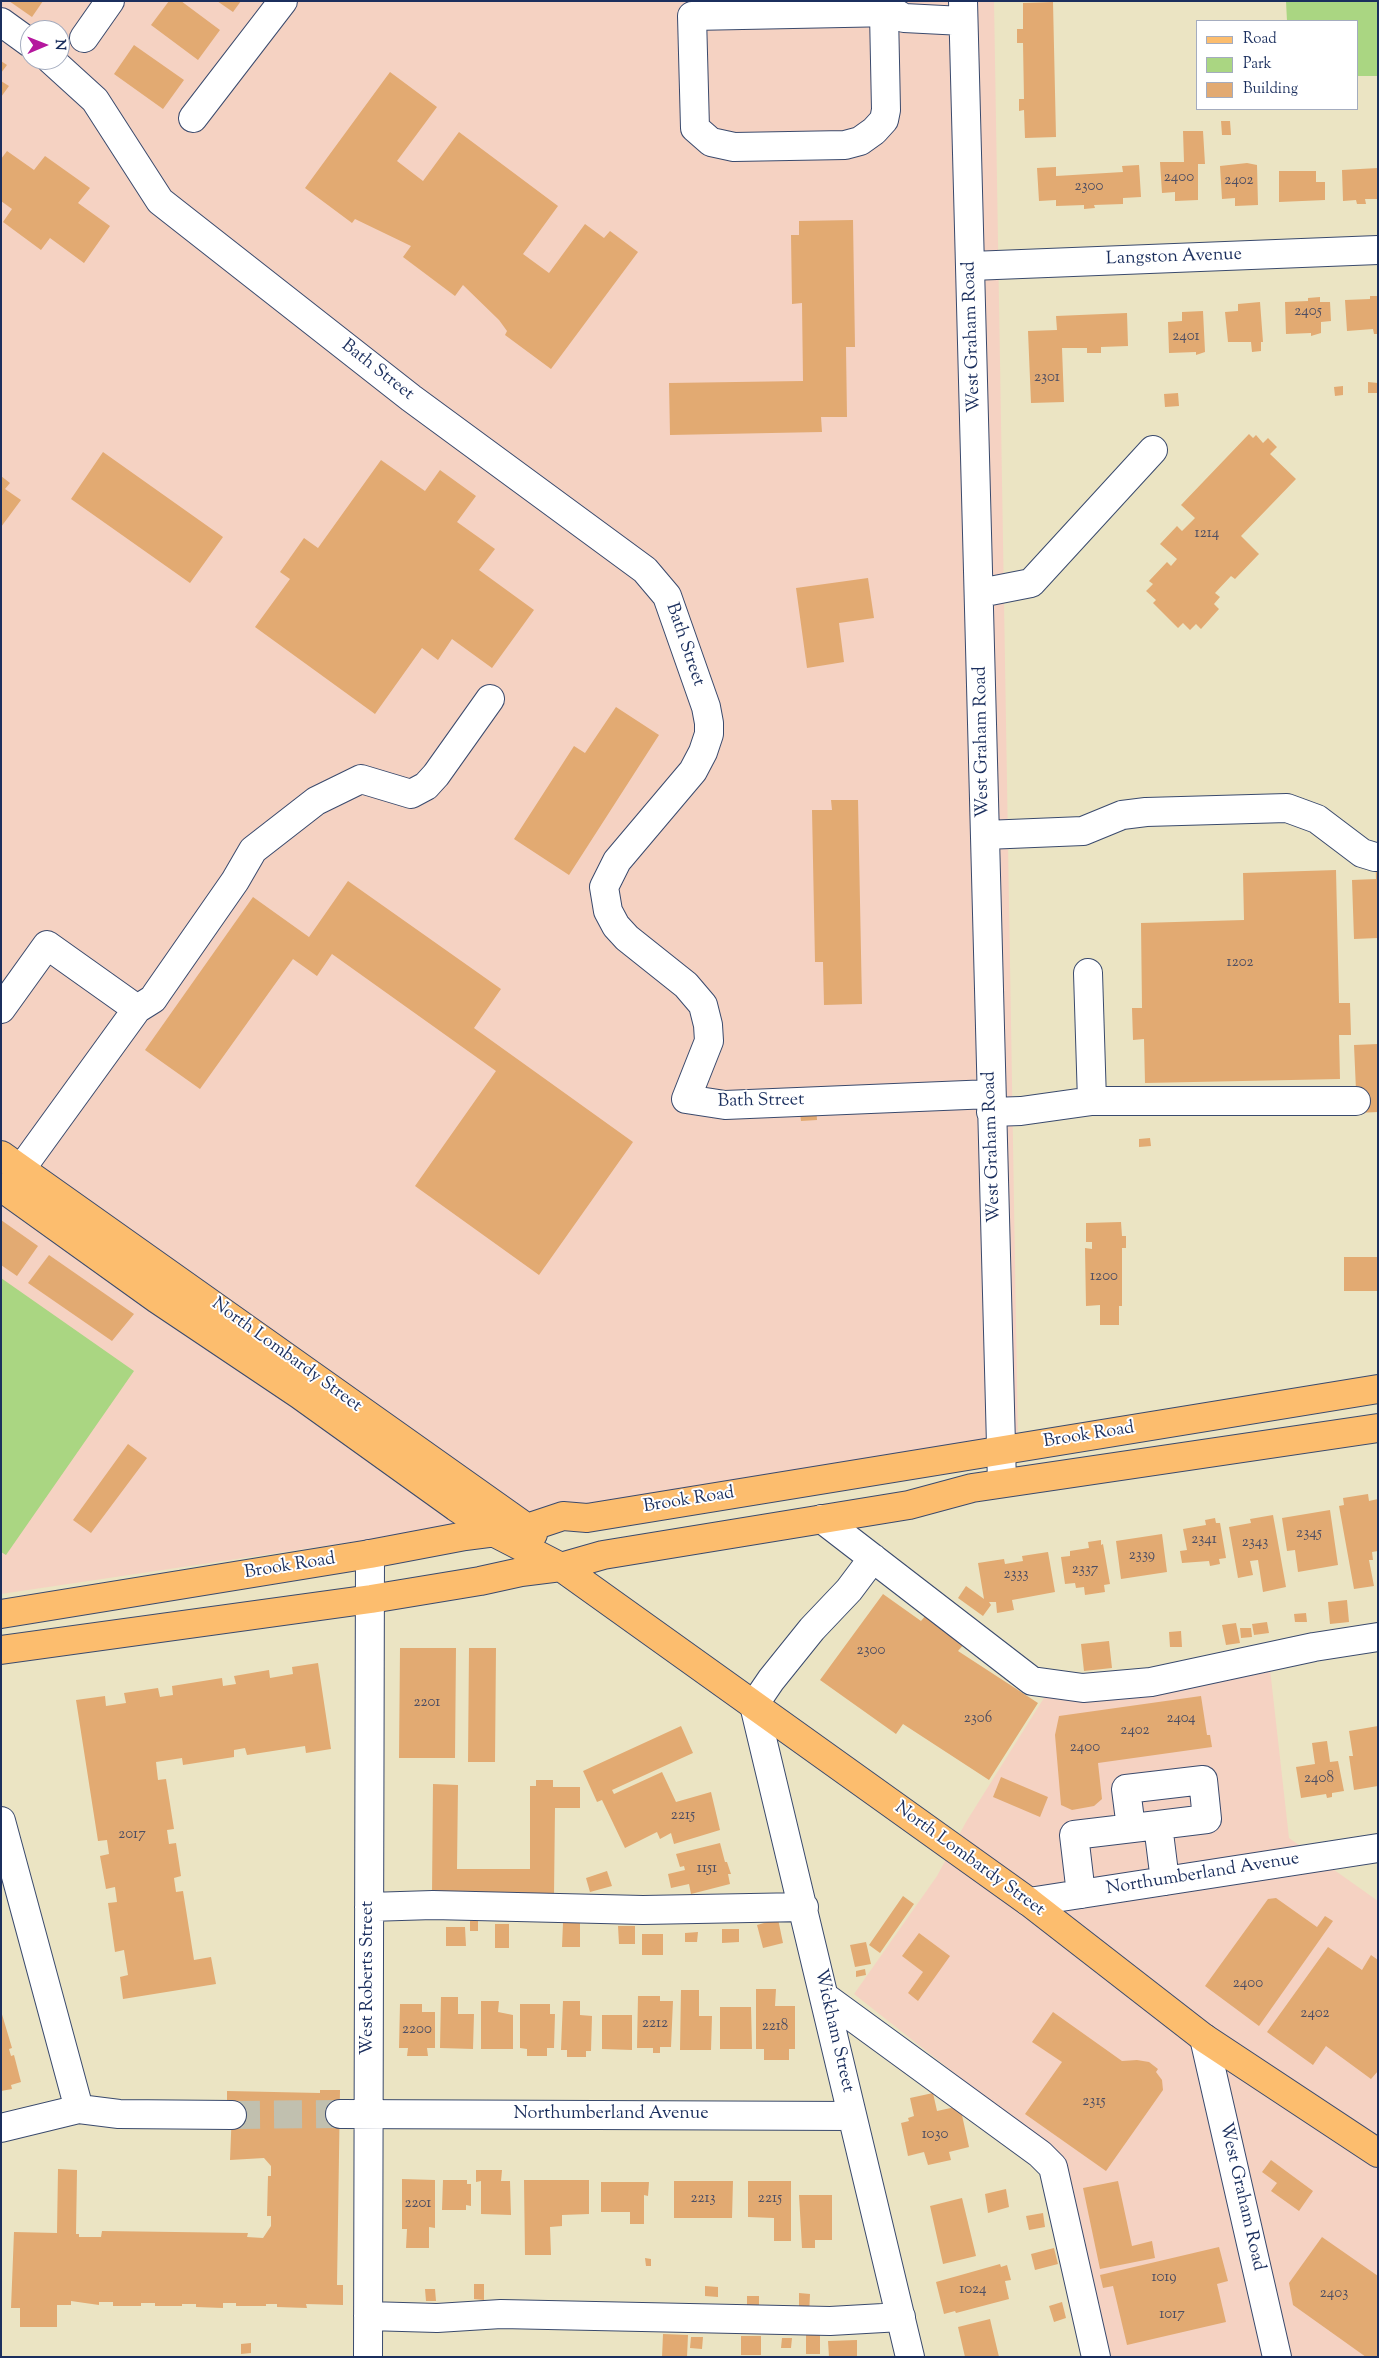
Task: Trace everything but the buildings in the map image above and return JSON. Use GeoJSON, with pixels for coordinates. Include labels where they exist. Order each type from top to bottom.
{"type":"FeatureCollection","features":[{"type":"Feature","properties":{"kind":"main road","name":"North Lombardy Street"},"geometry":{"type":"LineString","coordinates":[[11,1162],[527,1528],[561,1567]]}},
{"type":"Feature","properties":{"kind":"main road","name":"North Lombardy Street"},"geometry":{"type":"LineString","coordinates":[[1,1187],[157,1300],[300,1396],[494,1533],[561,1567],[1029,1902],[1204,2038],[1378,2153]]}},
{"type":"Feature","properties":{"kind":"main road","name":"Brook Road"},"geometry":{"type":"LineString","coordinates":[[1,1614],[370,1554],[465,1536],[527,1528],[563,1516],[587,1518],[1378,1389]]}},
{"type":"Feature","properties":{"kind":"main road","name":"Brook Road"},"geometry":{"type":"LineString","coordinates":[[1,1650],[371,1599],[480,1581],[521,1572],[561,1567],[603,1555],[909,1505],[972,1488],[1378,1428]]}},
{"type":"Feature","properties":{"kind":"street"},"geometry":{"type":"LineString","coordinates":[[84,38],[110,1]]}},
{"type":"Feature","properties":{"kind":"street"},"geometry":{"type":"LineString","coordinates":[[193,118],[283,1]]}},
{"type":"Feature","properties":{"kind":"street"},"geometry":{"type":"LineString","coordinates":[[889,12],[886,110],[884,120],[874,131],[860,141],[845,144],[734,147],[712,142],[695,128],[692,16],[889,12],[904,18],[963,8]]}},
{"type":"Feature","properties":{"kind":"street","name":"West Graham Road"},"geometry":{"type":"LineString","coordinates":[[963,8],[980,594],[991,1103],[1002,1483]]}},
{"type":"Feature","properties":{"kind":"street"},"geometry":{"type":"LineString","coordinates":[[1,22],[20,36]]}},
{"type":"Feature","properties":{"kind":"street","name":"Bath Street"},"geometry":{"type":"LineString","coordinates":[[62,70],[96,100],[127,146],[160,201],[411,398],[645,570],[667,596],[706,707],[709,723],[708,734],[703,752],[693,771],[617,861],[604,887],[608,911],[616,926],[627,938],[686,985],[703,1005],[708,1025],[708,1041],[686,1099],[725,1105],[991,1103]]}},
{"type":"Feature","properties":{"kind":"street","name":"Langston Avenue"},"geometry":{"type":"LineString","coordinates":[[971,266],[1378,250]]}},
{"type":"Feature","properties":{"kind":"street"},"geometry":{"type":"LineString","coordinates":[[980,594],[1031,583],[1153,450]]}},
{"type":"Feature","properties":{"kind":"street"},"geometry":{"type":"LineString","coordinates":[[11,1162],[137,1009],[152,999],[235,881],[252,850],[316,801],[361,780],[411,794],[426,786],[436,775],[490,699]]}},
{"type":"Feature","properties":{"kind":"street"},"geometry":{"type":"LineString","coordinates":[[985,835],[1084,831],[1122,815],[1146,812],[1287,808],[1317,819],[1362,853],[1375,857]]}},
{"type":"Feature","properties":{"kind":"street"},"geometry":{"type":"LineString","coordinates":[[1,1009],[46,945],[137,1009]]}},
{"type":"Feature","properties":{"kind":"street"},"geometry":{"type":"LineString","coordinates":[[1088,973],[1092,1101]]}},
{"type":"Feature","properties":{"kind":"street"},"geometry":{"type":"LineString","coordinates":[[991,1103],[1021,1112],[1092,1101],[1356,1101]]}},
{"type":"Feature","properties":{"kind":"street"},"geometry":{"type":"LineString","coordinates":[[822,1519],[1032,1681],[1083,1688],[1151,1682],[1314,1646],[1378,1637]]}},
{"type":"Feature","properties":{"kind":"street","name":"West Roberts Street"},"geometry":{"type":"LineString","coordinates":[[368,2357],[370,1554]]}},
{"type":"Feature","properties":{"kind":"street"},"geometry":{"type":"LineString","coordinates":[[754,1705],[795,1651],[849,1590],[873,1558]]}},
{"type":"Feature","properties":{"kind":"street","name":"Wickham Street"},"geometry":{"type":"LineString","coordinates":[[754,1705],[804,1907],[910,2357]]}},
{"type":"Feature","properties":{"kind":"street"},"geometry":{"type":"LineString","coordinates":[[1081,1894],[1074,1835],[1207,1819],[1203,1780],[1126,1789],[1131,1828]]}},
{"type":"Feature","properties":{"kind":"street"},"geometry":{"type":"LineString","coordinates":[[1,1821],[79,2109]]}},
{"type":"Feature","properties":{"kind":"street"},"geometry":{"type":"LineString","coordinates":[[1158,1825],[1165,1881]]}},
{"type":"Feature","properties":{"kind":"street","name":"Northumberland Avenue"},"geometry":{"type":"LineString","coordinates":[[1029,1902],[1378,1848]]}},
{"type":"Feature","properties":{"kind":"street"},"geometry":{"type":"LineString","coordinates":[[370,1907],[433,1905],[643,1910],[804,1907]]}},
{"type":"Feature","properties":{"kind":"street"},"geometry":{"type":"LineString","coordinates":[[825,1997],[1032,2148],[1053,2166],[1096,2357]]}},
{"type":"Feature","properties":{"kind":"street","name":"West Graham Road"},"geometry":{"type":"LineString","coordinates":[[1204,2038],[1278,2357]]}},
{"type":"Feature","properties":{"kind":"street"},"geometry":{"type":"LineString","coordinates":[[1,2128],[79,2109],[119,2114],[232,2115]]}},
{"type":"Feature","properties":{"kind":"street","name":"Northumberland Avenue"},"geometry":{"type":"LineString","coordinates":[[340,2114],[852,2116]]}},
{"type":"Feature","properties":{"kind":"street"},"geometry":{"type":"LineString","coordinates":[[368,2316],[437,2318],[501,2314],[830,2321],[901,2317]]}},
{"type":"Feature","properties":{"kind":"shaded area"},"geometry":{"type":"Polygon","coordinates":[[[1,1],[994,1],[1018,1443],[1,1594],[1,1]]]}},
{"type":"Feature","properties":{"kind":"shaded area"},"geometry":{"type":"Polygon","coordinates":[[[1270,1669],[1289,1838],[1378,1901],[1378,2357],[1106,2357],[1061,2157],[854,1994],[937,1876],[966,1822],[1054,1682],[1270,1669]]]}},
{"type":"Feature","properties":{"kind":"green space"},"geometry":{"type":"Polygon","coordinates":[[[1286,1],[1378,1],[1378,76],[1359,76],[1359,20],[1287,20],[1286,1]]]}},
{"type":"Feature","properties":{"kind":"green space"},"geometry":{"type":"Polygon","coordinates":[[[1,1278],[134,1371],[6,1555],[1,1552],[1,1278]]]}},
{"type":"Feature","properties":{"kind":"tunnel"},"geometry":{"type":"LineString","coordinates":[[232,2115],[340,2114]]}}]}
